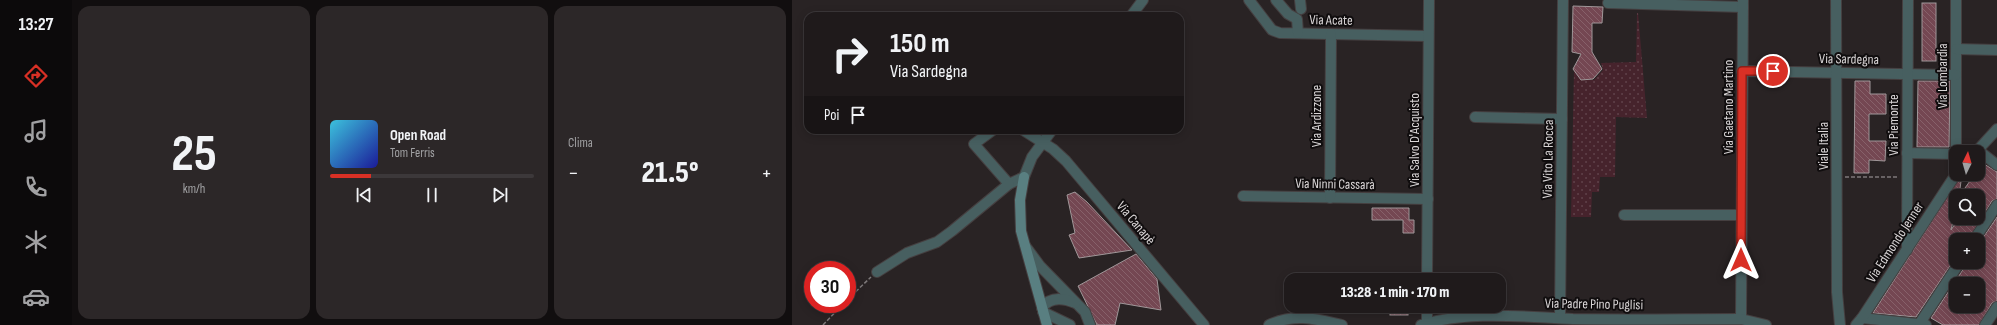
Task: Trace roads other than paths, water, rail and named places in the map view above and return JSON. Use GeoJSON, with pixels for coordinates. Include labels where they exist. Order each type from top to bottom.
{"type":"FeatureCollection","features":[{"type":"Feature","properties":{"kind":"main road"},"geometry":{"type":"LineString","coordinates":[[1024,178],[1020,220],[1047,325]]}},
{"type":"Feature","properties":{"kind":"street"},"geometry":{"type":"LineString","coordinates":[[1134,12],[1143,0]]}},
{"type":"Feature","properties":{"kind":"street","name":"Via Acate"},"geometry":{"type":"LineString","coordinates":[[1249,0],[1272,30],[1280,33],[1428,36]]}},
{"type":"Feature","properties":{"kind":"street"},"geometry":{"type":"LineString","coordinates":[[1276,0],[1288,14],[1297,19],[1298,33]]}},
{"type":"Feature","properties":{"kind":"street","name":"Via Salvo D'Acquisto"},"geometry":{"type":"LineString","coordinates":[[1427,273],[1429,0]]}},
{"type":"Feature","properties":{"kind":"street","name":"Via Vito La Rocca"},"geometry":{"type":"LineString","coordinates":[[1560,318],[1563,0]]}},
{"type":"Feature","properties":{"kind":"street","name":"Viale Italia"},"geometry":{"type":"LineString","coordinates":[[1834,325],[1837,292],[1836,0]]}},
{"type":"Feature","properties":{"kind":"street","name":"Via Piemonte"},"geometry":{"type":"LineString","coordinates":[[1907,250],[1908,0]]}},
{"type":"Feature","properties":{"kind":"street","name":"Via Lombardia"},"geometry":{"type":"LineString","coordinates":[[1956,0],[1956,145]]}},
{"type":"Feature","properties":{"kind":"street"},"geometry":{"type":"LineString","coordinates":[[1608,3],[1743,3]]}},
{"type":"Feature","properties":{"kind":"street","name":"Via Gaetano Martino"},"geometry":{"type":"LineString","coordinates":[[1741,319],[1743,3]]}},
{"type":"Feature","properties":{"kind":"street","name":"Via Ardizzone"},"geometry":{"type":"LineString","coordinates":[[1330,198],[1331,34]]}},
{"type":"Feature","properties":{"kind":"street"},"geometry":{"type":"LineString","coordinates":[[1956,49],[1997,50]]}},
{"type":"Feature","properties":{"kind":"street","name":"Via Sardegna"},"geometry":{"type":"LineString","coordinates":[[1742,71],[1956,75]]}},
{"type":"Feature","properties":{"kind":"street"},"geometry":{"type":"LineString","coordinates":[[1475,117],[1562,119]]}},
{"type":"Feature","properties":{"kind":"street"},"geometry":{"type":"LineString","coordinates":[[1982,145],[1997,129]]}},
{"type":"Feature","properties":{"kind":"street"},"geometry":{"type":"LineString","coordinates":[[987,134],[974,144],[1009,184]]}},
{"type":"Feature","properties":{"kind":"street","name":"Via Canapè"},"geometry":{"type":"LineString","coordinates":[[1031,134],[1044,142],[1066,161],[1204,325]]}},
{"type":"Feature","properties":{"kind":"street"},"geometry":{"type":"LineString","coordinates":[[877,272],[907,253],[937,242],[952,232],[1009,184],[1024,178],[1032,157],[1049,134]]}},
{"type":"Feature","properties":{"kind":"street"},"geometry":{"type":"LineString","coordinates":[[1907,153],[1949,153]]}},
{"type":"Feature","properties":{"kind":"street"},"geometry":{"type":"LineString","coordinates":[[1985,156],[1997,164]]}},
{"type":"Feature","properties":{"kind":"street","name":"Via Edmondo Jenner"},"geometry":{"type":"LineString","coordinates":[[1859,322],[1951,181]]}},
{"type":"Feature","properties":{"kind":"street","name":"Via Ninni Cassarà"},"geometry":{"type":"LineString","coordinates":[[1242,196],[1428,199]]}},
{"type":"Feature","properties":{"kind":"street"},"geometry":{"type":"LineString","coordinates":[[1979,233],[1997,205]]}},
{"type":"Feature","properties":{"kind":"street"},"geometry":{"type":"LineString","coordinates":[[1624,215],[1741,215]]}},
{"type":"Feature","properties":{"kind":"street"},"geometry":{"type":"LineString","coordinates":[[1026,247],[1040,266],[1085,312],[1090,325]]}},
{"type":"Feature","properties":{"kind":"street"},"geometry":{"type":"LineString","coordinates":[[1859,322],[1924,324],[1956,269]]}},
{"type":"Feature","properties":{"kind":"street","name":"Viale Italia"},"geometry":{"type":"LineString","coordinates":[[1837,292],[1840,325]]}},
{"type":"Feature","properties":{"kind":"street"},"geometry":{"type":"LineString","coordinates":[[1069,325],[1042,310],[1050,300],[1057,299],[1077,304]]}},
{"type":"Feature","properties":{"kind":"street"},"geometry":{"type":"LineString","coordinates":[[1985,325],[1997,307]]}},
{"type":"Feature","properties":{"kind":"street"},"geometry":{"type":"LineString","coordinates":[[1424,324],[1426,313]]}},
{"type":"Feature","properties":{"kind":"street","name":"Via Padre Pino Puglisi"},"geometry":{"type":"LineString","coordinates":[[1424,324],[1446,318],[1477,316],[1741,319],[1766,325]]}},
{"type":"Feature","properties":{"kind":"street"},"geometry":{"type":"LineString","coordinates":[[1269,325],[1286,318],[1342,325]]}}]}
